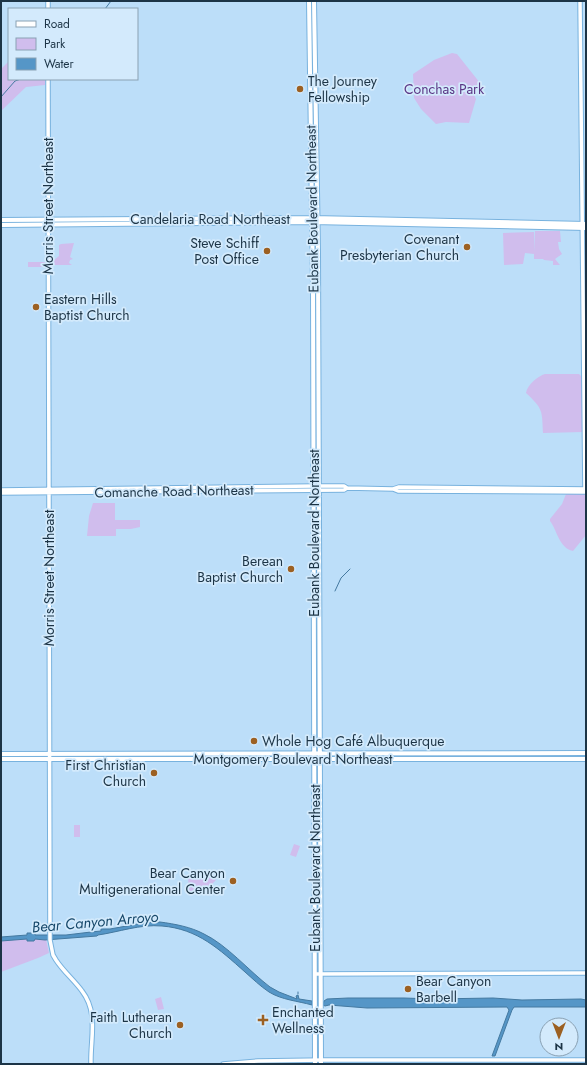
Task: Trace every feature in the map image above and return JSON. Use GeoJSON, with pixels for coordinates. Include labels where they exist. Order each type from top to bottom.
{"type":"FeatureCollection","features":[{"type":"Feature","properties":{"kind":"main road","name":"Eubank Boulevard Northeast"},"geometry":{"type":"LineString","coordinates":[[309,1],[315,220],[319,488],[321,1062]]}},
{"type":"Feature","properties":{"kind":"main road","name":"Eubank Boulevard Northeast"},"geometry":{"type":"LineString","coordinates":[[314,1],[315,1062]]}},
{"type":"Feature","properties":{"kind":"main road","name":"Candelaria Road Northeast"},"geometry":{"type":"LineString","coordinates":[[1,220],[48,222],[315,220],[585,226]]}},
{"type":"Feature","properties":{"kind":"main road","name":"Candelaria Road Northeast"},"geometry":{"type":"LineString","coordinates":[[1,225],[48,222]]}},
{"type":"Feature","properties":{"kind":"main road","name":"Montgomery Boulevard Northeast"},"geometry":{"type":"LineString","coordinates":[[1,754],[315,756],[370,754],[586,754]]}},
{"type":"Feature","properties":{"kind":"main road"},"geometry":{"type":"LineString","coordinates":[[354,759],[356,756],[369,756],[370,754]]}},
{"type":"Feature","properties":{"kind":"main road","name":"Montgomery Boulevard Northeast"},"geometry":{"type":"LineString","coordinates":[[1,759],[315,756]]}},
{"type":"Feature","properties":{"kind":"main road","name":"Montgomery Boulevard Northeast"},"geometry":{"type":"LineString","coordinates":[[320,756],[354,759],[586,759]]}},
{"type":"Feature","properties":{"kind":"street"},"geometry":{"type":"LineString","coordinates":[[580,1],[585,226],[585,491]]}},
{"type":"Feature","properties":{"kind":"street","name":"Morris Street Northeast"},"geometry":{"type":"LineString","coordinates":[[48,80],[50,754],[49,934],[53,955],[82,991],[90,1006],[93,1021],[91,1064]]}},
{"type":"Feature","properties":{"kind":"street","name":"Comanche Road Northeast"},"geometry":{"type":"LineString","coordinates":[[1,493],[49,491],[314,488],[344,490],[347,488],[393,489],[399,487],[585,491]]}},
{"type":"Feature","properties":{"kind":"street","name":"Comanche Road Northeast"},"geometry":{"type":"LineString","coordinates":[[1,490],[49,491]]}},
{"type":"Feature","properties":{"kind":"street"},"geometry":{"type":"LineString","coordinates":[[315,974],[586,973]]}},
{"type":"Feature","properties":{"kind":"street"},"geometry":{"type":"LineString","coordinates":[[223,1064],[258,1061],[586,1060]]}},
{"type":"Feature","properties":{"kind":"green space","name":"Conchas Park"},"geometry":{"type":"Polygon","coordinates":[[[452,53],[457,54],[484,88],[475,89],[473,91],[476,99],[469,123],[446,122],[436,124],[421,109],[414,98],[413,74],[434,60],[452,53]]]}},
{"type":"Feature","properties":{"kind":"green space"},"geometry":{"type":"Polygon","coordinates":[[[8,62],[8,80],[45,80],[45,85],[26,87],[1,111],[1,69],[8,62]]]}},
{"type":"Feature","properties":{"kind":"green space"},"geometry":{"type":"Polygon","coordinates":[[[535,231],[560,231],[561,242],[558,242],[559,249],[562,254],[555,259],[560,265],[553,265],[553,261],[534,259],[534,254],[525,253],[523,264],[504,265],[503,233],[534,232],[534,252],[535,231]]]}},
{"type":"Feature","properties":{"kind":"green space"},"geometry":{"type":"Polygon","coordinates":[[[74,243],[70,257],[73,259],[70,260],[69,263],[72,265],[54,265],[54,260],[59,256],[59,245],[74,243]]]}},
{"type":"Feature","properties":{"kind":"green space"},"geometry":{"type":"Polygon","coordinates":[[[28,262],[45,262],[45,267],[28,267],[28,262]]]}},
{"type":"Feature","properties":{"kind":"green space"},"geometry":{"type":"Polygon","coordinates":[[[545,374],[579,374],[582,377],[583,432],[543,433],[542,414],[536,403],[526,393],[528,387],[533,381],[545,374]]]}},
{"type":"Feature","properties":{"kind":"green space"},"geometry":{"type":"Polygon","coordinates":[[[566,494],[586,494],[586,535],[573,551],[561,543],[550,521],[562,504],[566,494]]]}},
{"type":"Feature","properties":{"kind":"green space"},"geometry":{"type":"Polygon","coordinates":[[[93,503],[115,503],[115,520],[140,520],[140,527],[131,529],[116,529],[116,536],[87,536],[89,516],[93,503]]]}},
{"type":"Feature","properties":{"kind":"green space"},"geometry":{"type":"Polygon","coordinates":[[[74,825],[80,825],[80,837],[74,837],[74,825]]]}},
{"type":"Feature","properties":{"kind":"green space"},"geometry":{"type":"Polygon","coordinates":[[[294,844],[300,846],[296,857],[290,855],[294,844]]]}},
{"type":"Feature","properties":{"kind":"green space"},"geometry":{"type":"Polygon","coordinates":[[[188,876],[216,876],[216,880],[212,887],[218,891],[218,893],[189,893],[188,876]]]}},
{"type":"Feature","properties":{"kind":"green space"},"geometry":{"type":"Polygon","coordinates":[[[30,938],[46,939],[49,953],[1,972],[1,941],[30,938]]]}},
{"type":"Feature","properties":{"kind":"green space"},"geometry":{"type":"Polygon","coordinates":[[[161,997],[164,1009],[158,1010],[155,999],[161,997]]]}},
{"type":"Feature","properties":{"kind":"water"},"geometry":{"type":"Polygon","coordinates":[[[160,922],[194,929],[204,934],[229,951],[270,987],[297,999],[296,996],[298,995],[299,999],[312,1001],[312,1005],[274,995],[217,948],[197,936],[175,928],[146,926],[97,936],[45,940],[35,939],[34,941],[27,941],[27,939],[1,941],[1,937],[27,935],[27,933],[35,933],[35,935],[66,935],[101,931],[101,929],[110,929],[143,923],[160,922]]]}},
{"type":"Feature","properties":{"kind":"water"},"geometry":{"type":"Polygon","coordinates":[[[493,998],[522,1000],[581,999],[586,1000],[586,1007],[514,1007],[495,1056],[492,1056],[509,1010],[507,1007],[367,1008],[323,1005],[324,1001],[327,999],[493,998]]]}},
{"type":"Feature","properties":{"kind":"waterway"},"geometry":{"type":"LineString","coordinates":[[106,8],[111,1]]}},
{"type":"Feature","properties":{"kind":"waterway"},"geometry":{"type":"LineString","coordinates":[[1,97],[15,81],[18,80]]}},
{"type":"Feature","properties":{"kind":"waterway"},"geometry":{"type":"LineString","coordinates":[[335,591],[341,578],[350,569]]}},
{"type":"Feature","properties":{"kind":"place","name":"The Journey Fellowship"},"geometry":{"type":"Point","coordinates":[300,89]}},
{"type":"Feature","properties":{"kind":"place","name":"Covenant Presbyterian Church"},"geometry":{"type":"Point","coordinates":[467,247]}},
{"type":"Feature","properties":{"kind":"place","name":"Steve Schiff Post Office"},"geometry":{"type":"Point","coordinates":[267,251]}},
{"type":"Feature","properties":{"kind":"place","name":"Eastern Hills Baptist Church"},"geometry":{"type":"Point","coordinates":[36,307]}},
{"type":"Feature","properties":{"kind":"place","name":"Berean Baptist Church"},"geometry":{"type":"Point","coordinates":[291,569]}},
{"type":"Feature","properties":{"kind":"place","name":"Whole Hog Café Albuquerque"},"geometry":{"type":"Point","coordinates":[254,741]}},
{"type":"Feature","properties":{"kind":"place","name":"First Christian Church"},"geometry":{"type":"Point","coordinates":[154,773]}},
{"type":"Feature","properties":{"kind":"place","name":"Bear Canyon Multigenerational Center"},"geometry":{"type":"Point","coordinates":[233,881]}},
{"type":"Feature","properties":{"kind":"place","name":"Bear Canyon Barbell"},"geometry":{"type":"Point","coordinates":[408,989]}},
{"type":"Feature","properties":{"kind":"place","name":"Enchanted Wellness"},"geometry":{"type":"Point","coordinates":[263,1020]}},
{"type":"Feature","properties":{"kind":"place","name":"Faith Lutheran Church"},"geometry":{"type":"Point","coordinates":[180,1025]}},
{"type":"Feature","properties":{"kind":"water label","name":"Bear Canyon Arroyo"},"geometry":{"type":"Point","coordinates":[95,922]}}]}
